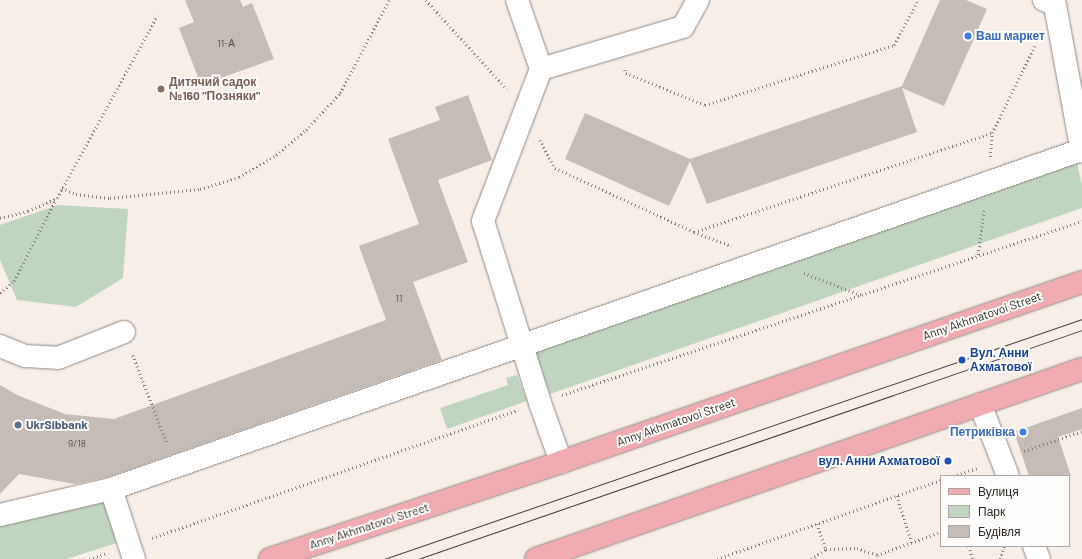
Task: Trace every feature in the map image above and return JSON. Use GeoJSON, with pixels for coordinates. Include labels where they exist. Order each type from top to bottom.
{"type":"FeatureCollection","features":[{"type":"Feature","properties":{"kind":"main road","name":"Anny Akhmatovoi Street"},"geometry":{"type":"LineString","coordinates":[[270,559],[561,462],[1082,282]]}},
{"type":"Feature","properties":{"kind":"main road"},"geometry":{"type":"LineString","coordinates":[[536,559],[1082,369]]}},
{"type":"Feature","properties":{"kind":"lane"},"geometry":{"type":"LineString","coordinates":[[517,0],[541,70],[483,221],[540,403],[561,462]]}},
{"type":"Feature","properties":{"kind":"lane"},"geometry":{"type":"LineString","coordinates":[[541,70],[683,27],[698,0]]}},
{"type":"Feature","properties":{"kind":"lane"},"geometry":{"type":"LineString","coordinates":[[0,515],[111,490],[521,344],[1082,151],[1051,2]]}},
{"type":"Feature","properties":{"kind":"lane"},"geometry":{"type":"LineString","coordinates":[[0,346],[25,356],[58,358],[124,332]]}},
{"type":"Feature","properties":{"kind":"lane"},"geometry":{"type":"LineString","coordinates":[[980,404],[1008,475]]}},
{"type":"Feature","properties":{"kind":"lane"},"geometry":{"type":"LineString","coordinates":[[111,490],[131,553]]}},
{"type":"Feature","properties":{"kind":"lane"},"geometry":{"type":"LineString","coordinates":[[1034,547],[1039,559]]}},
{"type":"Feature","properties":{"kind":"path"},"geometry":{"type":"LineString","coordinates":[[62,188],[76,194],[124,198],[200,189],[239,177],[276,155],[306,130],[340,93],[389,0]]}},
{"type":"Feature","properties":{"kind":"path"},"geometry":{"type":"LineString","coordinates":[[426,0],[489,66],[525,111],[555,168],[694,232],[861,295]]}},
{"type":"Feature","properties":{"kind":"path"},"geometry":{"type":"LineString","coordinates":[[618,47],[626,73],[705,105],[894,45],[918,0]]}},
{"type":"Feature","properties":{"kind":"path"},"geometry":{"type":"LineString","coordinates":[[0,293],[14,281],[62,188],[157,16]]}},
{"type":"Feature","properties":{"kind":"path"},"geometry":{"type":"LineString","coordinates":[[694,232],[992,133],[1038,41]]}},
{"type":"Feature","properties":{"kind":"path"},"geometry":{"type":"LineString","coordinates":[[0,218],[28,211],[57,198]]}},
{"type":"Feature","properties":{"kind":"path"},"geometry":{"type":"LineString","coordinates":[[89,559],[131,553],[540,403],[1082,221]]}},
{"type":"Feature","properties":{"kind":"path"},"geometry":{"type":"LineString","coordinates":[[124,332],[176,466]]}},
{"type":"Feature","properties":{"kind":"path"},"geometry":{"type":"LineString","coordinates":[[717,559],[940,480]]}},
{"type":"Feature","properties":{"kind":"path"},"geometry":{"type":"LineString","coordinates":[[897,496],[912,543]]}},
{"type":"Feature","properties":{"kind":"path"},"geometry":{"type":"LineString","coordinates":[[817,524],[826,549]]}},
{"type":"Feature","properties":{"kind":"path"},"geometry":{"type":"LineString","coordinates":[[811,559],[826,549],[857,548],[877,555],[940,532]]}},
{"type":"Feature","properties":{"kind":"path"},"geometry":{"type":"LineString","coordinates":[[969,547],[973,559]]}},
{"type":"Feature","properties":{"kind":"path"},"geometry":{"type":"LineString","coordinates":[[1000,559],[1004,547]]}},
{"type":"Feature","properties":{"kind":"green space"},"geometry":{"type":"Polygon","coordinates":[[[1077,163],[1082,185],[1082,208],[550,394],[534,350],[1077,163]]]}},
{"type":"Feature","properties":{"kind":"green space"},"geometry":{"type":"Polygon","coordinates":[[[58,205],[128,209],[123,278],[76,307],[17,300],[0,260],[0,225],[58,205]]]}},
{"type":"Feature","properties":{"kind":"green space"},"geometry":{"type":"Polygon","coordinates":[[[517,375],[527,401],[447,429],[440,408],[508,385],[506,378],[517,375]]]}},
{"type":"Feature","properties":{"kind":"green space"},"geometry":{"type":"Polygon","coordinates":[[[106,500],[120,542],[66,559],[0,559],[0,524],[106,500]]]}},
{"type":"Feature","properties":{"kind":"building"},"geometry":{"type":"Polygon","coordinates":[[[185,0],[240,0],[243,7],[252,3],[274,59],[201,85],[179,28],[194,22],[185,0]]]}},
{"type":"Feature","properties":{"kind":"building"},"geometry":{"type":"Polygon","coordinates":[[[940,0],[966,0],[987,9],[944,106],[902,88],[917,132],[707,204],[690,161],[669,206],[565,159],[585,113],[690,159],[902,86],[940,0]]]}},
{"type":"Feature","properties":{"kind":"building"},"geometry":{"type":"Polygon","coordinates":[[[468,95],[492,160],[438,180],[468,262],[413,282],[442,360],[108,477],[75,484],[19,474],[0,494],[0,385],[17,395],[65,414],[114,419],[386,320],[359,246],[419,224],[388,139],[440,120],[435,107],[468,95]]]}},
{"type":"Feature","properties":{"kind":"building"},"geometry":{"type":"Polygon","coordinates":[[[1082,408],[1082,429],[1058,437],[1071,476],[1029,475],[1014,432],[1082,408]]]}},
{"type":"Feature","properties":{"kind":"tram line"},"geometry":{"type":"LineString","coordinates":[[384,559],[1082,319]]}},
{"type":"Feature","properties":{"kind":"tram line"},"geometry":{"type":"LineString","coordinates":[[418,559],[1082,330]]}},
{"type":"Feature","properties":{"kind":"place","name":"Ваш маркет"},"geometry":{"type":"Point","coordinates":[968,36]}},
{"type":"Feature","properties":{"kind":"place","name":"Дитячий садок №160 \"Позняки\""},"geometry":{"type":"Point","coordinates":[161,89]}},
{"type":"Feature","properties":{"kind":"place","name":"Вул. Анни Ахматової"},"geometry":{"type":"Point","coordinates":[962,360]}},
{"type":"Feature","properties":{"kind":"place","name":"UkrSibbank"},"geometry":{"type":"Point","coordinates":[18,425]}},
{"type":"Feature","properties":{"kind":"place","name":"Петриківка"},"geometry":{"type":"Point","coordinates":[1023,432]}},
{"type":"Feature","properties":{"kind":"place","name":"вул. Анни Ахматової"},"geometry":{"type":"Point","coordinates":[948,461]}}]}
